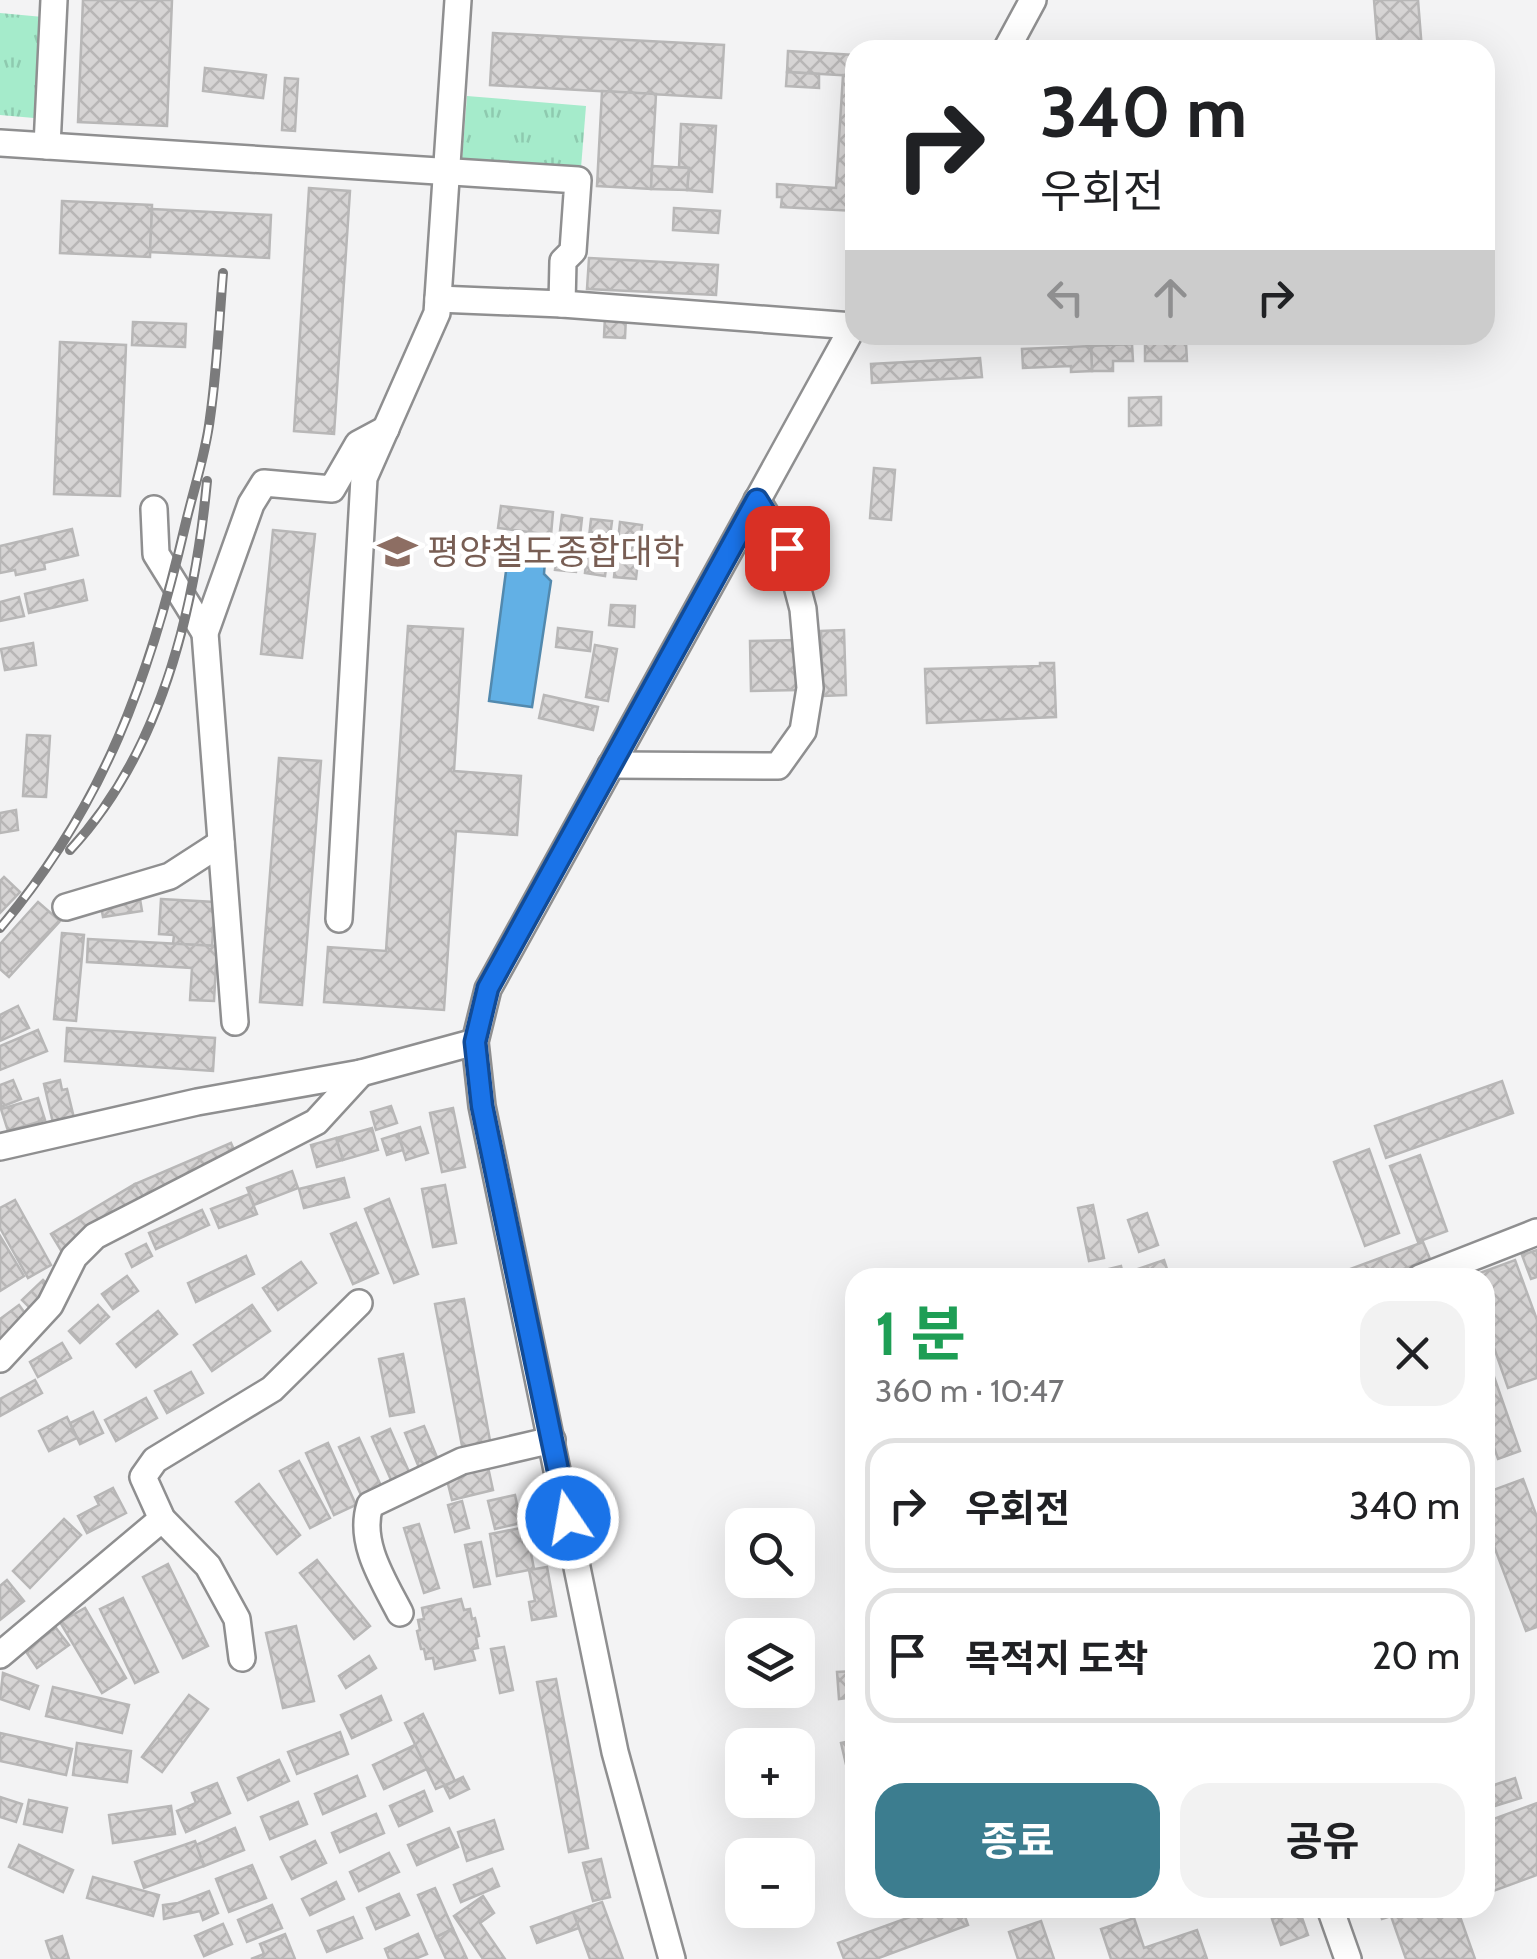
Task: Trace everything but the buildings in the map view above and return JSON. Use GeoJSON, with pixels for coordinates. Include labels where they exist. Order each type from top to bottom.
{"type":"FeatureCollection","features":[{"type":"Feature","properties":{"kind":"street"},"geometry":{"type":"LineString","coordinates":[[47,146],[54,0]]}},
{"type":"Feature","properties":{"kind":"street"},"geometry":{"type":"LineString","coordinates":[[339,918],[364,478],[437,314],[458,0]]}},
{"type":"Feature","properties":{"kind":"street"},"geometry":{"type":"LineString","coordinates":[[1011,40],[1033,0]]}},
{"type":"Feature","properties":{"kind":"street"},"geometry":{"type":"LineString","coordinates":[[0,143],[578,180],[573,251],[563,260],[562,304]]}},
{"type":"Feature","properties":{"kind":"street"},"geometry":{"type":"LineString","coordinates":[[438,299],[845,323]]}},
{"type":"Feature","properties":{"kind":"street"},"geometry":{"type":"LineString","coordinates":[[672,1959],[615,1752],[482,1106],[475,1042],[488,988],[845,340]]}},
{"type":"Feature","properties":{"kind":"street"},"geometry":{"type":"LineString","coordinates":[[235,1022],[205,633],[251,504],[264,483],[332,489],[358,444],[386,429]]}},
{"type":"Feature","properties":{"kind":"street"},"geometry":{"type":"LineString","coordinates":[[611,766],[778,766],[803,731],[810,688],[803,609],[787,548],[757,500]]}},
{"type":"Feature","properties":{"kind":"street"},"geometry":{"type":"LineString","coordinates":[[154,509],[156,554],[205,633]]}},
{"type":"Feature","properties":{"kind":"street"},"geometry":{"type":"LineString","coordinates":[[66,907],[170,876],[221,843]]}},
{"type":"Feature","properties":{"kind":"street"},"geometry":{"type":"LineString","coordinates":[[0,1147],[196,1102],[361,1073],[475,1042]]}},
{"type":"Feature","properties":{"kind":"street"},"geometry":{"type":"LineString","coordinates":[[0,1360],[50,1305],[74,1257],[95,1236],[316,1122],[361,1073]]}},
{"type":"Feature","properties":{"kind":"street"},"geometry":{"type":"LineString","coordinates":[[1445,1268],[1537,1232]]}},
{"type":"Feature","properties":{"kind":"street"},"geometry":{"type":"LineString","coordinates":[[242,1658],[237,1619],[208,1566],[162,1519],[143,1477],[155,1460],[272,1389],[359,1304]]}},
{"type":"Feature","properties":{"kind":"street"},"geometry":{"type":"LineString","coordinates":[[400,1613],[378,1570],[364,1525],[370,1505],[462,1461],[552,1440]]}},
{"type":"Feature","properties":{"kind":"street"},"geometry":{"type":"LineString","coordinates":[[0,1655],[162,1519]]}},
{"type":"Feature","properties":{"kind":"street"},"geometry":{"type":"LineString","coordinates":[[1334,1918],[1348,1959]]}},
{"type":"Feature","properties":{"kind":"green space"},"geometry":{"type":"Polygon","coordinates":[[[0,13],[43,17],[34,118],[0,115],[0,13]]]}},
{"type":"Feature","properties":{"kind":"green space"},"geometry":{"type":"Polygon","coordinates":[[[467,96],[586,106],[581,168],[462,159],[467,96]]]}},
{"type":"Feature","properties":{"kind":"water"},"geometry":{"type":"Polygon","coordinates":[[[508,556],[545,561],[544,574],[551,581],[532,707],[489,701],[508,556]]]}},
{"type":"Feature","properties":{"kind":"railway"},"geometry":{"type":"LineString","coordinates":[[0,928],[68,834],[119,737],[139,686],[172,579],[206,444],[223,273]]}},
{"type":"Feature","properties":{"kind":"railway"},"geometry":{"type":"LineString","coordinates":[[70,850],[128,770],[168,678],[193,579],[207,481]]}},
{"type":"Feature","properties":{"kind":"place","name":"평양철도종합대학"},"geometry":{"type":"Point","coordinates":[397,551]}},
{"type":"Feature","properties":{"kind":"route"},"geometry":{"type":"LineString","coordinates":[[568,1518],[482,1106],[475,1042],[488,988],[757,500],[787,548]]}}]}
